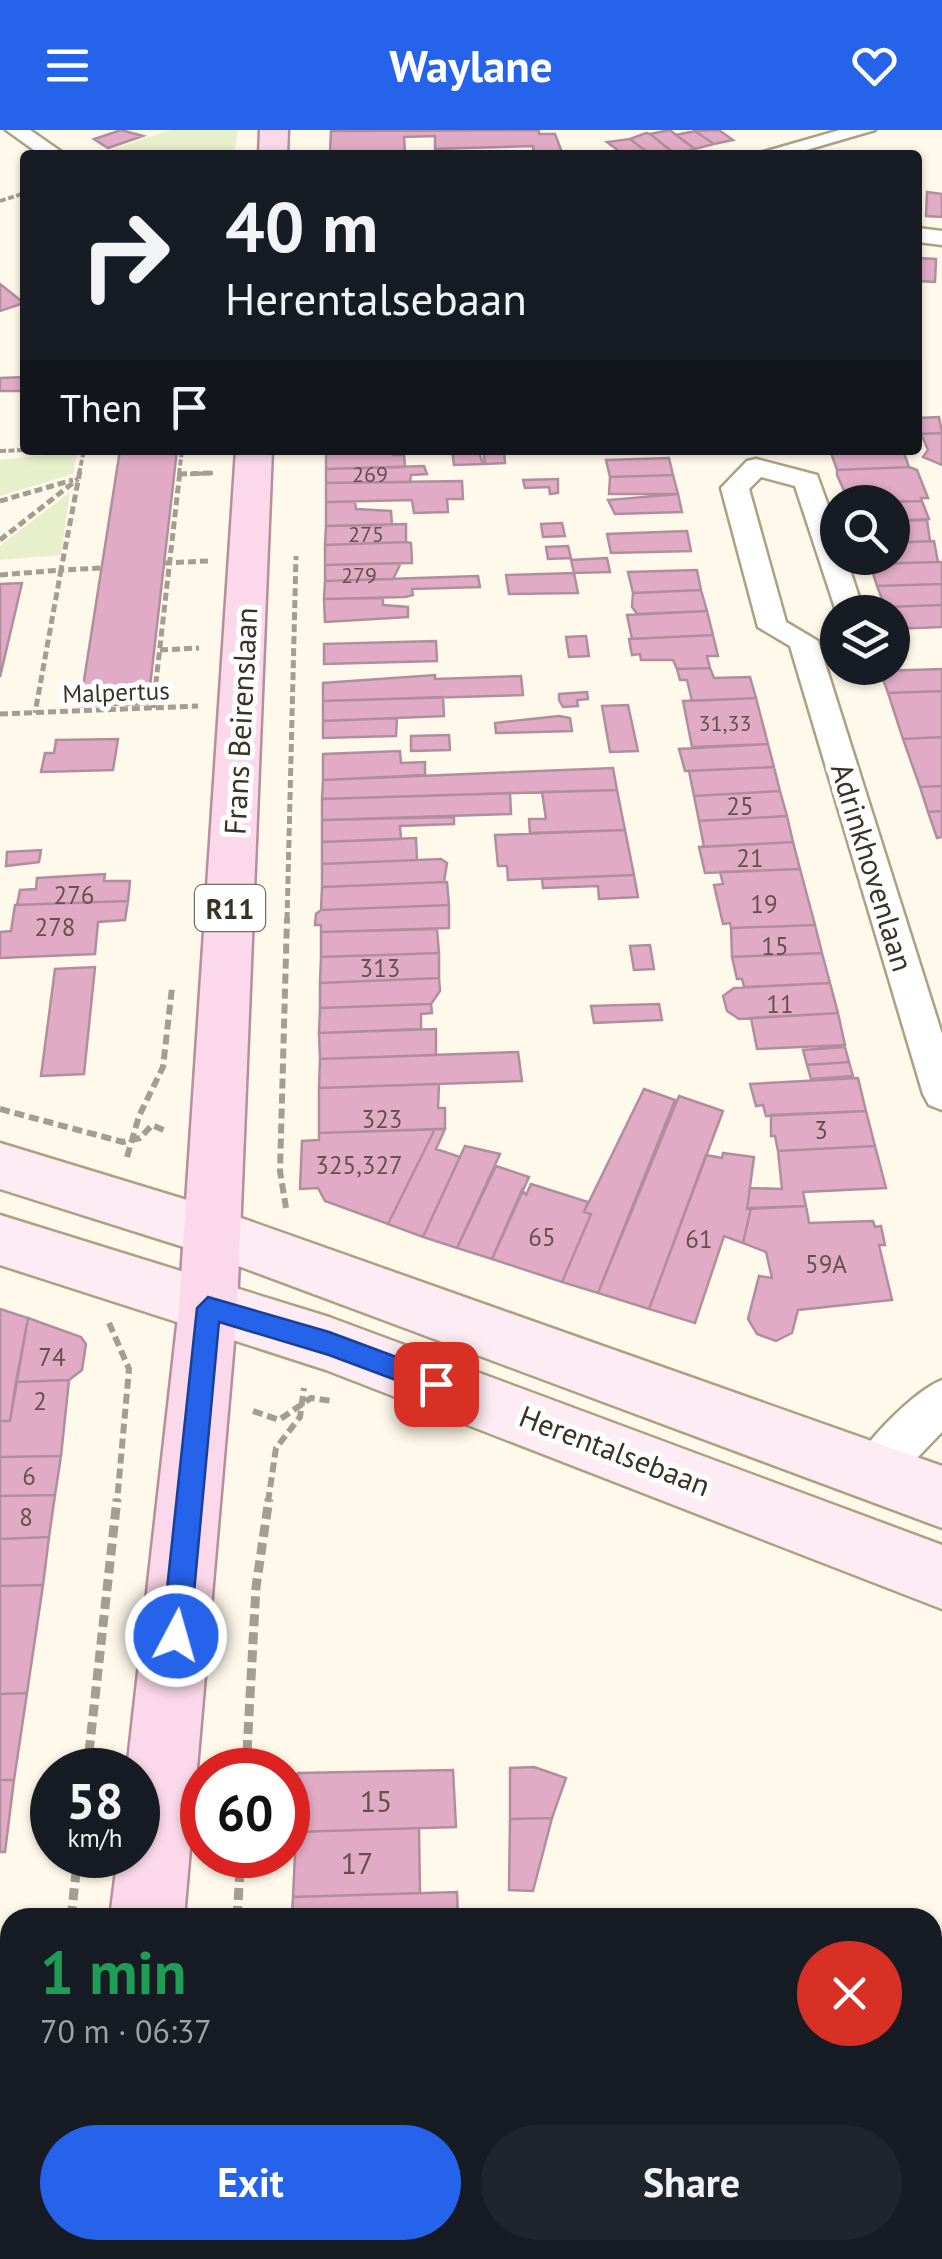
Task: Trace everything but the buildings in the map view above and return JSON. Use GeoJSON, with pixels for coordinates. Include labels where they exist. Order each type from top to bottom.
{"type":"FeatureCollection","features":[{"type":"Feature","properties":{"kind":"main road","name":"Frans Beirenslaan"},"geometry":{"type":"LineString","coordinates":[[210,1231],[236,461]]}},
{"type":"Feature","properties":{"kind":"main road"},"geometry":{"type":"LineString","coordinates":[[0,1166],[210,1231],[942,1497]]}},
{"type":"Feature","properties":{"kind":"main road","name":"R11"},"geometry":{"type":"LineString","coordinates":[[147,1908],[208,1308],[210,1231]]}},
{"type":"Feature","properties":{"kind":"main road","name":"Herentalsebaan"},"geometry":{"type":"LineString","coordinates":[[0,1240],[329,1344],[925,1562]]}},
{"type":"Feature","properties":{"kind":"street"},"geometry":{"type":"LineString","coordinates":[[16,130],[47,150]]}},
{"type":"Feature","properties":{"kind":"street"},"geometry":{"type":"LineString","coordinates":[[784,150],[866,130]]}},
{"type":"Feature","properties":{"kind":"street"},"geometry":{"type":"LineString","coordinates":[[820,632],[803,641],[773,627],[735,488],[754,458],[806,481],[843,595]]}},
{"type":"Feature","properties":{"kind":"street","name":"Adrinkhovenlaan"},"geometry":{"type":"LineString","coordinates":[[803,641],[929,1007],[942,1094]]}},
{"type":"Feature","properties":{"kind":"street"},"geometry":{"type":"LineString","coordinates":[[874,1471],[942,1401]]}},
{"type":"Feature","properties":{"kind":"path","name":"Malpertus"},"geometry":{"type":"LineString","coordinates":[[35,712],[83,455]]}},
{"type":"Feature","properties":{"kind":"path"},"geometry":{"type":"LineString","coordinates":[[153,708],[182,455]]}},
{"type":"Feature","properties":{"kind":"path"},"geometry":{"type":"LineString","coordinates":[[180,474],[236,461]]}},
{"type":"Feature","properties":{"kind":"path"},"geometry":{"type":"LineString","coordinates":[[0,501],[79,478]]}},
{"type":"Feature","properties":{"kind":"path"},"geometry":{"type":"LineString","coordinates":[[0,540],[79,478]]}},
{"type":"Feature","properties":{"kind":"path"},"geometry":{"type":"LineString","coordinates":[[280,1171],[297,537]]}},
{"type":"Feature","properties":{"kind":"path"},"geometry":{"type":"LineString","coordinates":[[167,563],[211,561]]}},
{"type":"Feature","properties":{"kind":"path"},"geometry":{"type":"LineString","coordinates":[[0,575],[102,568]]}},
{"type":"Feature","properties":{"kind":"path"},"geometry":{"type":"LineString","coordinates":[[160,650],[203,648]]}},
{"type":"Feature","properties":{"kind":"path","name":"Malpertus"},"geometry":{"type":"LineString","coordinates":[[0,714],[198,706],[197,724]]}},
{"type":"Feature","properties":{"kind":"path"},"geometry":{"type":"LineString","coordinates":[[128,1145],[163,1067],[173,977]]}},
{"type":"Feature","properties":{"kind":"path"},"geometry":{"type":"LineString","coordinates":[[0,1109],[128,1145],[152,1125]]}},
{"type":"Feature","properties":{"kind":"path"},"geometry":{"type":"LineString","coordinates":[[90,1748],[128,1405],[129,1369],[109,1328]]}},
{"type":"Feature","properties":{"kind":"path"},"geometry":{"type":"LineString","coordinates":[[247,1748],[256,1588],[276,1448],[300,1416],[303,1396]]}},
{"type":"Feature","properties":{"kind":"path"},"geometry":{"type":"LineString","coordinates":[[72,1908],[75,1878]]}},
{"type":"Feature","properties":{"kind":"path"},"geometry":{"type":"LineString","coordinates":[[238,1908],[240,1878]]}},
{"type":"Feature","properties":{"kind":"green space"},"geometry":{"type":"Polygon","coordinates":[[[171,130],[238,130],[235,150],[109,150],[171,130]]]}},
{"type":"Feature","properties":{"kind":"green space"},"geometry":{"type":"Polygon","coordinates":[[[76,455],[73,474],[0,496],[0,460],[76,455]]]}},
{"type":"Feature","properties":{"kind":"green space"},"geometry":{"type":"Polygon","coordinates":[[[70,492],[61,555],[0,560],[0,546],[70,492]]]}},
{"type":"Feature","properties":{"kind":"route"},"geometry":{"type":"LineString","coordinates":[[176,1636],[200,1422],[208,1308],[329,1344],[436,1384]]}}]}
